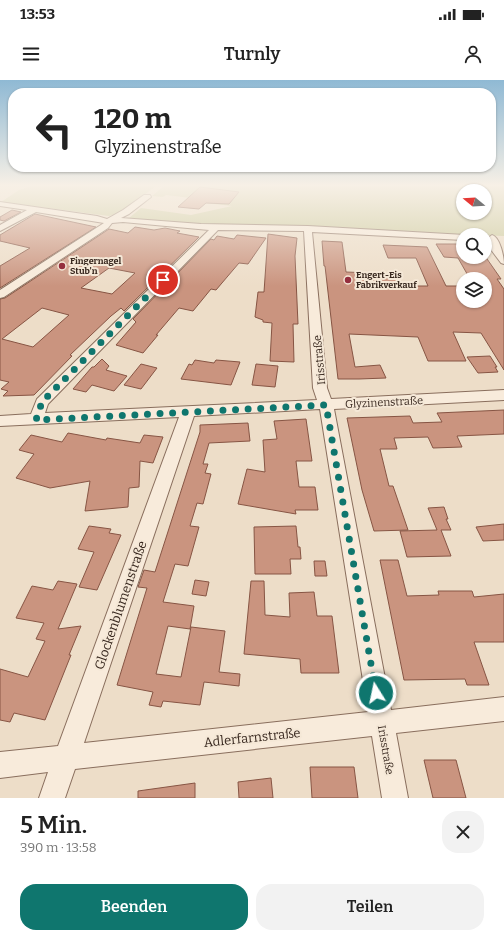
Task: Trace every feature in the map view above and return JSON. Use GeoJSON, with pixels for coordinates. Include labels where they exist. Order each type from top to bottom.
{"type":"FeatureCollection","features":[{"type":"Feature","properties":{"kind":"street"},"geometry":{"type":"LineString","coordinates":[[0,228],[16,220]]}},
{"type":"Feature","properties":{"kind":"street"},"geometry":{"type":"LineString","coordinates":[[102,220],[216,227],[308,228],[456,238]]}},
{"type":"Feature","properties":{"kind":"street"},"geometry":{"type":"LineString","coordinates":[[0,295],[105,226],[108,223],[107,221],[110,220]]}},
{"type":"Feature","properties":{"kind":"street"},"geometry":{"type":"LineString","coordinates":[[36,420],[42,402],[216,227]]}},
{"type":"Feature","properties":{"kind":"street","name":"Irisstraße"},"geometry":{"type":"LineString","coordinates":[[308,228],[320,388],[326,405],[394,798]]}},
{"type":"Feature","properties":{"kind":"street"},"geometry":{"type":"LineString","coordinates":[[492,238],[504,238]]}},
{"type":"Feature","properties":{"kind":"street"},"geometry":{"type":"LineString","coordinates":[[492,244],[504,261]]}},
{"type":"Feature","properties":{"kind":"street","name":"Glyzinenstraße"},"geometry":{"type":"LineString","coordinates":[[0,422],[504,395]]}},
{"type":"Feature","properties":{"kind":"street","name":"Glockenblumenstraße"},"geometry":{"type":"LineString","coordinates":[[52,798],[188,412]]}},
{"type":"Feature","properties":{"kind":"street","name":"Adlerfarnstraße"},"geometry":{"type":"LineString","coordinates":[[0,765],[504,709]]}},
{"type":"Feature","properties":{"kind":"green space"},"geometry":{"type":"Polygon","coordinates":[[[144,220],[504,220],[504,236],[492,236],[492,228],[456,228],[456,234],[199,225],[144,220]]]}},
{"type":"Feature","properties":{"kind":"building"},"geometry":{"type":"Polygon","coordinates":[[[26,220],[61,220],[96,227],[0,288],[0,266],[30,248],[0,241],[0,235],[26,220]]]}},
{"type":"Feature","properties":{"kind":"building"},"geometry":{"type":"Polygon","coordinates":[[[135,227],[154,230],[165,228],[180,231],[177,233],[199,237],[124,311],[121,308],[111,316],[70,355],[72,356],[34,395],[3,396],[8,391],[1,389],[9,382],[0,380],[0,299],[5,298],[109,229],[128,233],[135,227]],[[109,268],[81,288],[112,294],[135,273],[109,268]],[[42,308],[2,339],[33,347],[69,315],[42,308]]]}},
{"type":"Feature","properties":{"kind":"building"},"geometry":{"type":"Polygon","coordinates":[[[268,234],[297,238],[295,256],[298,324],[293,324],[294,362],[270,361],[272,323],[263,322],[263,320],[255,317],[258,292],[264,292],[268,234]]]}},
{"type":"Feature","properties":{"kind":"building"},"geometry":{"type":"Polygon","coordinates":[[[237,235],[266,238],[248,264],[239,263],[216,290],[211,289],[193,311],[179,308],[143,353],[116,345],[136,322],[133,319],[211,239],[214,240],[217,236],[234,239],[237,235]]]}},
{"type":"Feature","properties":{"kind":"building"},"geometry":{"type":"Polygon","coordinates":[[[322,241],[342,242],[346,272],[396,274],[399,286],[428,286],[416,258],[388,258],[383,245],[427,247],[446,286],[456,286],[456,308],[492,308],[492,272],[466,272],[461,264],[491,264],[501,279],[497,279],[504,289],[504,370],[481,333],[453,332],[466,361],[428,361],[418,337],[349,334],[355,367],[380,365],[386,378],[338,379],[322,241]]]}},
{"type":"Feature","properties":{"kind":"building"},"geometry":{"type":"Polygon","coordinates":[[[436,244],[456,244],[456,258],[444,257],[436,244]]]}},
{"type":"Feature","properties":{"kind":"building"},"geometry":{"type":"Polygon","coordinates":[[[490,356],[497,367],[495,367],[498,372],[478,373],[467,357],[490,356]]]}},
{"type":"Feature","properties":{"kind":"building"},"geometry":{"type":"Polygon","coordinates":[[[102,359],[109,366],[106,370],[127,376],[114,391],[92,385],[86,392],[73,389],[92,367],[94,367],[102,359]]]}},
{"type":"Feature","properties":{"kind":"building"},"geometry":{"type":"Polygon","coordinates":[[[195,360],[214,363],[216,360],[240,362],[231,385],[181,379],[189,364],[192,365],[195,360]]]}},
{"type":"Feature","properties":{"kind":"building"},"geometry":{"type":"Polygon","coordinates":[[[141,364],[157,368],[141,389],[124,385],[141,364]]]}},
{"type":"Feature","properties":{"kind":"building"},"geometry":{"type":"Polygon","coordinates":[[[256,364],[278,366],[275,387],[252,385],[256,364]]]}},
{"type":"Feature","properties":{"kind":"building"},"geometry":{"type":"Polygon","coordinates":[[[504,410],[504,434],[457,436],[462,447],[433,448],[428,437],[394,438],[397,449],[380,449],[389,486],[393,486],[408,530],[374,531],[362,490],[347,418],[410,416],[413,423],[442,422],[437,413],[504,410]]]}},
{"type":"Feature","properties":{"kind":"building"},"geometry":{"type":"Polygon","coordinates":[[[306,419],[312,461],[296,461],[299,487],[315,487],[318,510],[295,510],[296,514],[238,504],[247,469],[265,472],[263,440],[277,439],[274,421],[306,419]]]}},
{"type":"Feature","properties":{"kind":"building"},"geometry":{"type":"Polygon","coordinates":[[[248,423],[250,441],[209,443],[203,464],[208,464],[205,473],[211,474],[203,504],[197,503],[190,526],[199,527],[188,566],[175,564],[163,602],[194,606],[190,629],[168,626],[156,674],[181,677],[191,627],[225,631],[219,672],[240,674],[239,686],[204,682],[200,705],[163,701],[161,707],[149,705],[153,692],[117,685],[147,588],[138,587],[144,570],[155,572],[200,432],[200,425],[248,423]]]}},
{"type":"Feature","properties":{"kind":"building"},"geometry":{"type":"Polygon","coordinates":[[[68,433],[106,440],[107,438],[140,443],[144,435],[163,437],[153,463],[140,461],[139,487],[129,488],[128,507],[85,511],[90,481],[50,488],[16,478],[34,454],[19,450],[31,435],[62,442],[68,433]]]}},
{"type":"Feature","properties":{"kind":"building"},"geometry":{"type":"Polygon","coordinates":[[[444,507],[448,519],[446,519],[451,530],[441,530],[451,556],[407,557],[400,531],[437,530],[428,508],[444,507]]]}},
{"type":"Feature","properties":{"kind":"building"},"geometry":{"type":"Polygon","coordinates":[[[504,524],[504,540],[483,541],[476,527],[504,524]]]}},
{"type":"Feature","properties":{"kind":"building"},"geometry":{"type":"Polygon","coordinates":[[[89,526],[111,529],[109,533],[121,535],[97,590],[79,587],[94,552],[78,549],[89,526]]]}},
{"type":"Feature","properties":{"kind":"building"},"geometry":{"type":"Polygon","coordinates":[[[296,526],[301,559],[290,559],[291,574],[255,574],[254,527],[296,526]]]}},
{"type":"Feature","properties":{"kind":"building"},"geometry":{"type":"Polygon","coordinates":[[[380,560],[398,560],[407,596],[439,595],[438,591],[472,591],[474,597],[504,594],[504,642],[474,642],[489,685],[467,685],[465,679],[404,680],[380,560]]]}},
{"type":"Feature","properties":{"kind":"building"},"geometry":{"type":"Polygon","coordinates":[[[314,561],[325,561],[327,576],[315,576],[314,561]]]}},
{"type":"Feature","properties":{"kind":"building"},"geometry":{"type":"Polygon","coordinates":[[[195,580],[209,582],[206,596],[192,594],[195,580]]]}},
{"type":"Feature","properties":{"kind":"building"},"geometry":{"type":"Polygon","coordinates":[[[58,581],[77,584],[58,629],[81,626],[45,720],[14,713],[10,722],[0,720],[0,669],[28,677],[45,641],[36,639],[44,623],[16,618],[32,586],[53,590],[58,581]]]}},
{"type":"Feature","properties":{"kind":"building"},"geometry":{"type":"Polygon","coordinates":[[[251,581],[264,581],[265,615],[290,617],[289,593],[314,592],[317,616],[332,616],[339,673],[301,673],[300,659],[244,654],[251,581]]]}},
{"type":"Feature","properties":{"kind":"building"},"geometry":{"type":"Polygon","coordinates":[[[424,760],[456,760],[466,798],[433,798],[424,760]]]}},
{"type":"Feature","properties":{"kind":"building"},"geometry":{"type":"Polygon","coordinates":[[[310,767],[354,767],[358,798],[312,798],[310,767]]]}},
{"type":"Feature","properties":{"kind":"building"},"geometry":{"type":"Polygon","coordinates":[[[271,778],[273,798],[239,798],[238,782],[271,778]]]}},
{"type":"Feature","properties":{"kind":"building"},"geometry":{"type":"Polygon","coordinates":[[[195,783],[195,798],[138,798],[138,791],[195,783]]]}},
{"type":"Feature","properties":{"kind":"place","name":"Fingernagel Stub'n"},"geometry":{"type":"Point","coordinates":[62,266]}},
{"type":"Feature","properties":{"kind":"place","name":"Engert-Eis Fabrikverkauf"},"geometry":{"type":"Point","coordinates":[348,280]}},
{"type":"Feature","properties":{"kind":"route"},"geometry":{"type":"LineString","coordinates":[[163,280],[42,402],[36,420],[326,405],[376,693]]}}]}
